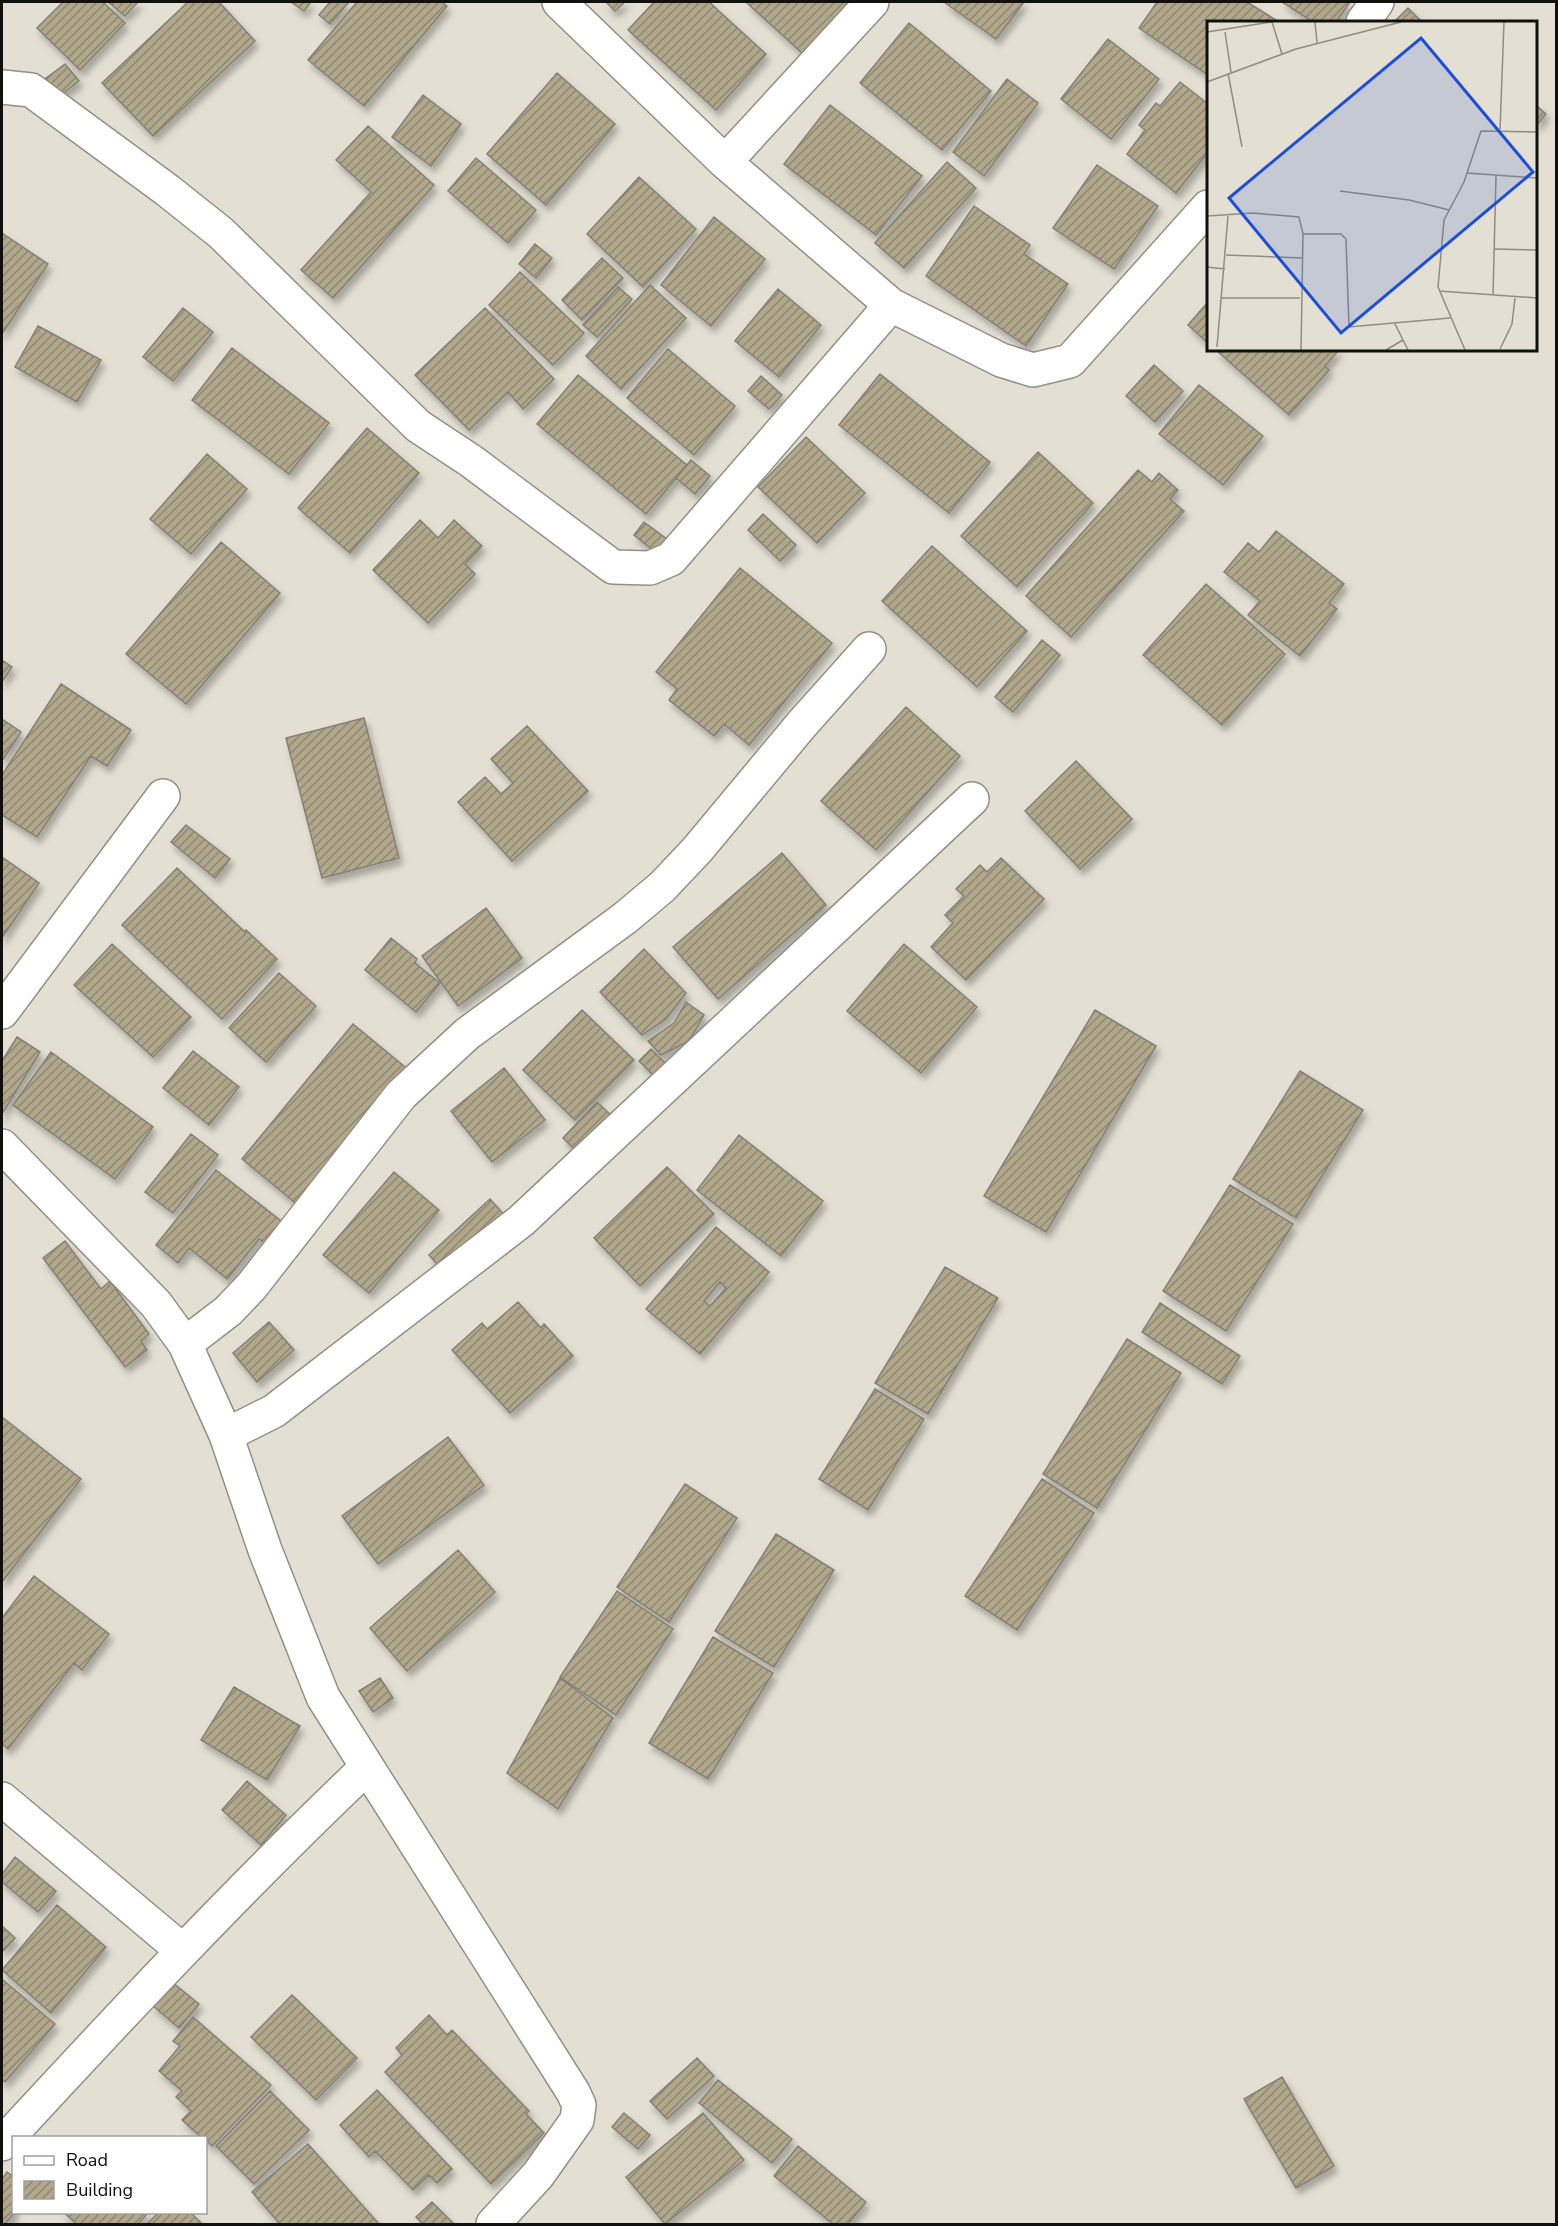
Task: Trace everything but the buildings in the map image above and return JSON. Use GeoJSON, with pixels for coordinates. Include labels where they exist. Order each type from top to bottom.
{"type":"FeatureCollection","features":[{"type":"Feature","properties":{"kind":"street"},"geometry":{"type":"LineString","coordinates":[[559,2],[725,162],[891,305],[1001,360],[1033,370],[1070,361],[1207,209]]}},
{"type":"Feature","properties":{"kind":"street"},"geometry":{"type":"LineString","coordinates":[[725,162],[872,2]]}},
{"type":"Feature","properties":{"kind":"street"},"geometry":{"type":"LineString","coordinates":[[1364,21],[1377,2]]}},
{"type":"Feature","properties":{"kind":"street"},"geometry":{"type":"LineString","coordinates":[[2,87],[31,90],[167,190],[221,233],[418,426],[471,461],[613,567],[651,568],[671,559],[891,305]]}},
{"type":"Feature","properties":{"kind":"street"},"geometry":{"type":"LineString","coordinates":[[185,1344],[228,1311],[251,1287],[401,1095],[467,1034],[625,918],[662,886],[697,850],[802,724],[869,649]]}},
{"type":"Feature","properties":{"kind":"street"},"geometry":{"type":"LineString","coordinates":[[2,1012],[164,796]]}},
{"type":"Feature","properties":{"kind":"street"},"geometry":{"type":"LineString","coordinates":[[226,1434],[274,1411],[520,1221],[972,799]]}},
{"type":"Feature","properties":{"kind":"street"},"geometry":{"type":"LineString","coordinates":[[2,1146],[156,1304],[185,1344],[226,1434],[265,1550],[323,1697],[573,2092],[579,2105],[577,2120],[538,2175],[493,2224]]}},
{"type":"Feature","properties":{"kind":"street"},"geometry":{"type":"LineString","coordinates":[[2,2144],[284,1846],[366,1768]]}},
{"type":"Feature","properties":{"kind":"street"},"geometry":{"type":"LineString","coordinates":[[2,1799],[183,1951]]}}]}
